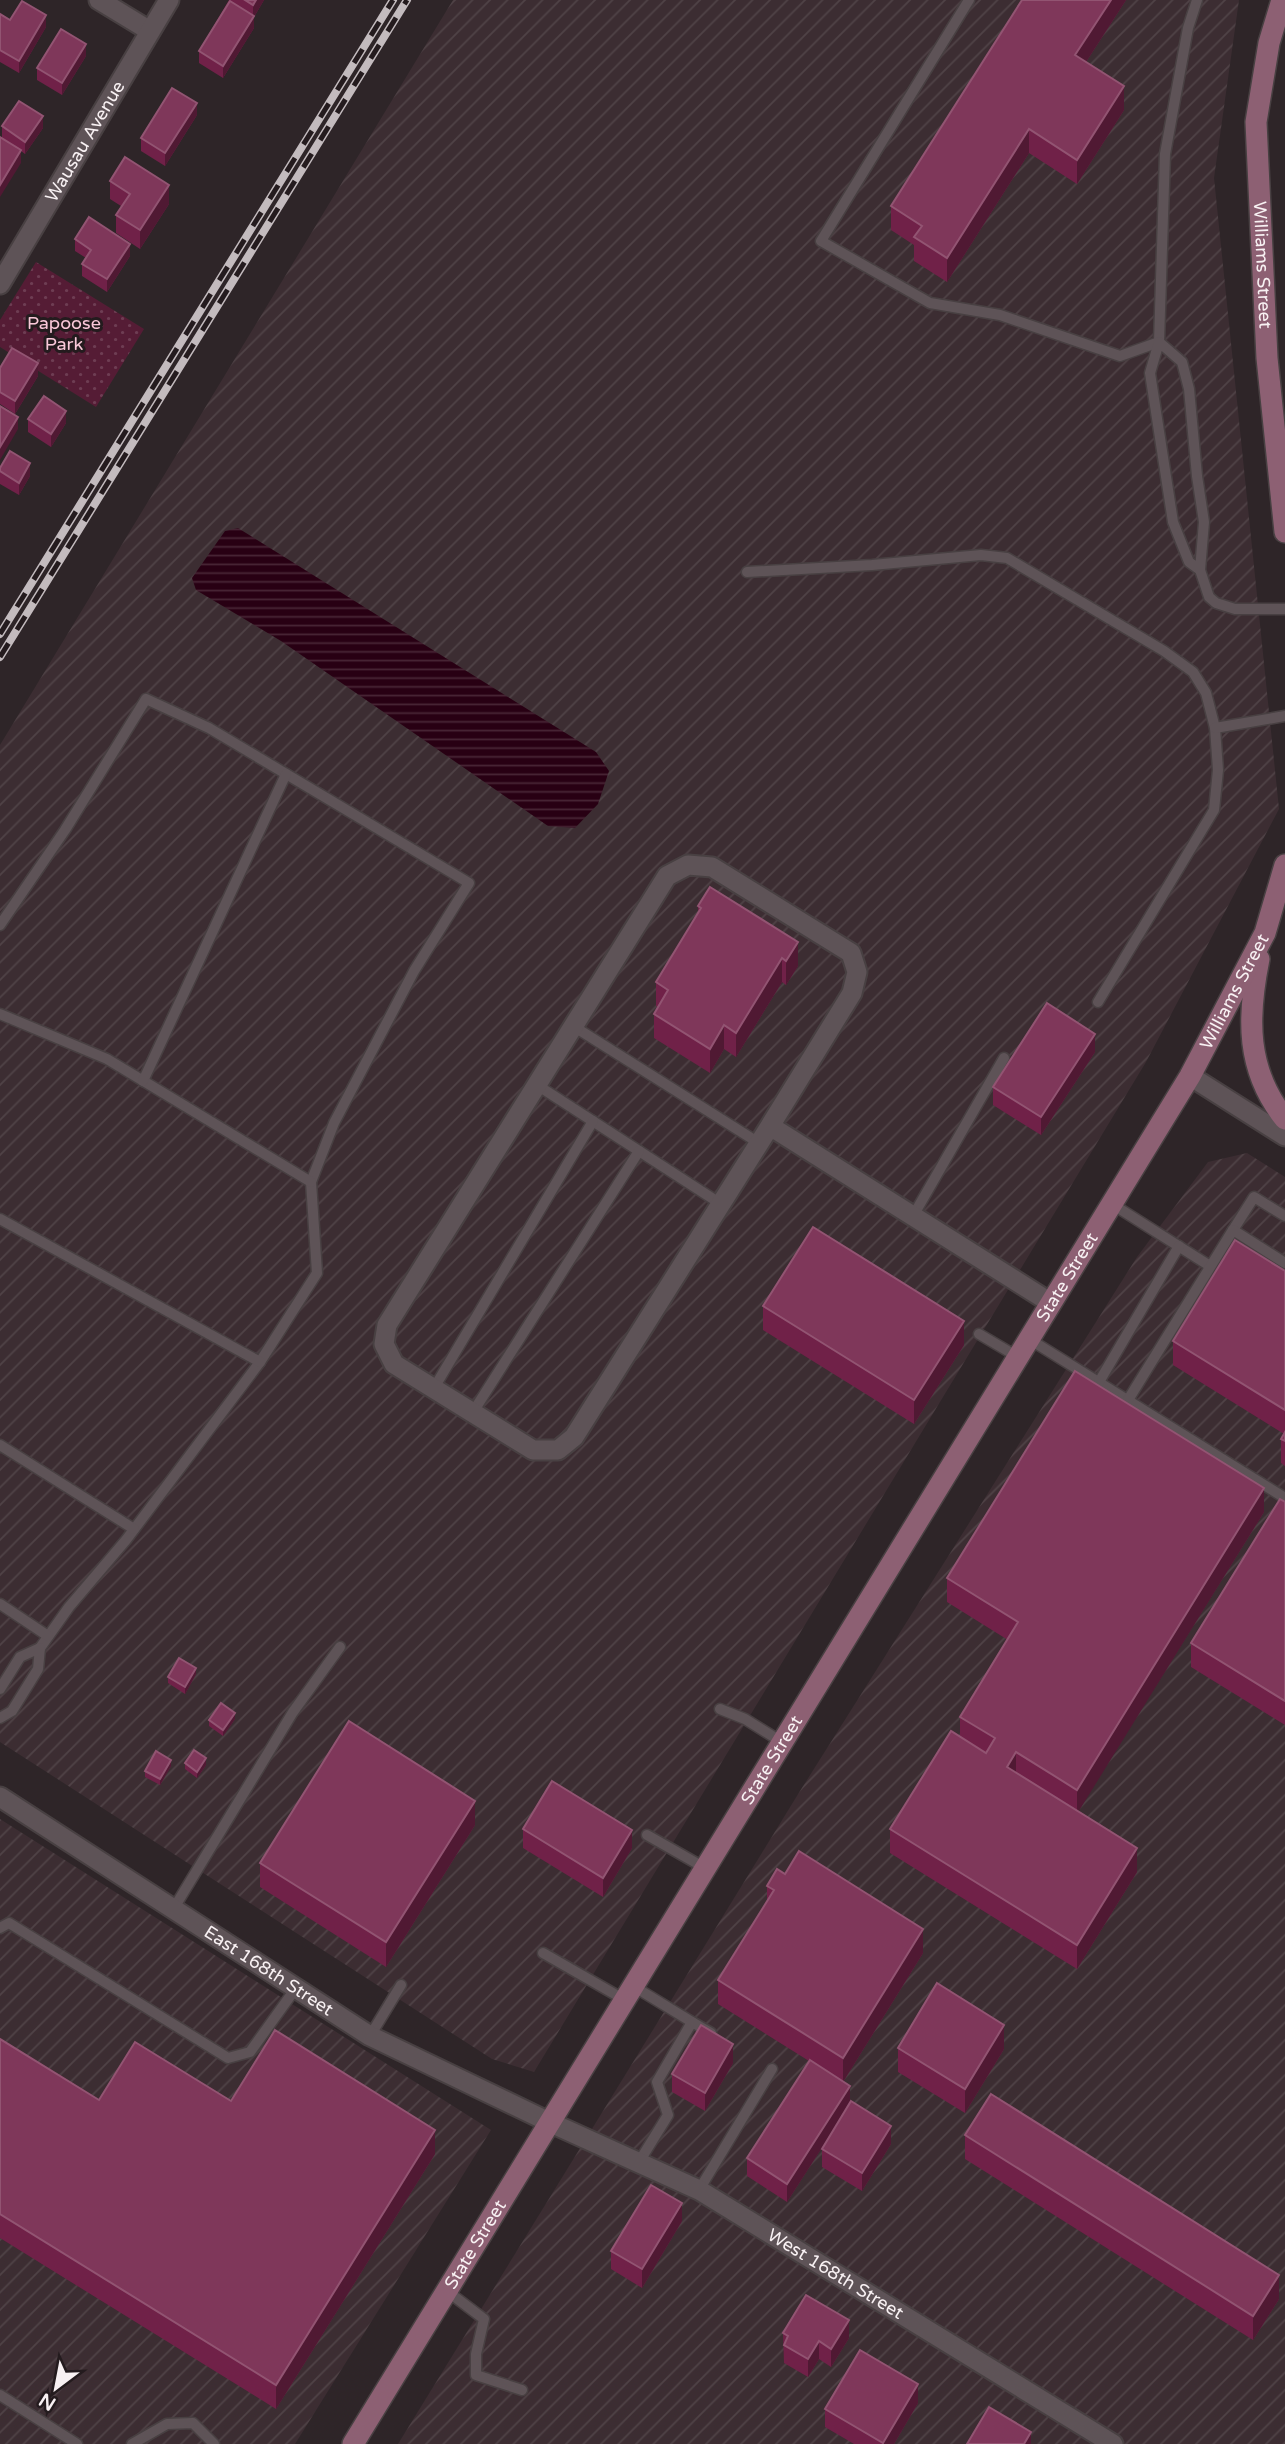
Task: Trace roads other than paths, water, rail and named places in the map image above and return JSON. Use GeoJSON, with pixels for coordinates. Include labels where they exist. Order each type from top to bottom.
{"type":"FeatureCollection","features":[{"type":"Feature","properties":{"kind":"street"},"geometry":{"type":"LineString","coordinates":[[99,0],[150,32]]}},
{"type":"Feature","properties":{"kind":"street","name":"Wausau Avenue"},"geometry":{"type":"LineString","coordinates":[[0,284],[169,0]]}},
{"type":"Feature","properties":{"kind":"street","name":"Williams Street"},"geometry":{"type":"LineString","coordinates":[[1282,0],[1269,43],[1256,122],[1267,358],[1285,532]]}},
{"type":"Feature","properties":{"kind":"street"},"geometry":{"type":"LineString","coordinates":[[688,865],[712,867],[852,953],[857,972],[852,993],[574,1437],[558,1450],[533,1450],[394,1364],[384,1344],[387,1325],[573,1026],[667,876],[688,865]]}},
{"type":"Feature","properties":{"kind":"street","name":"Williams Street"},"geometry":{"type":"LineString","coordinates":[[1190,1076],[1265,933],[1285,865]]}},
{"type":"Feature","properties":{"kind":"street"},"geometry":{"type":"LineString","coordinates":[[1265,933],[1252,994],[1251,1031],[1260,1079],[1285,1119]]}},
{"type":"Feature","properties":{"kind":"street"},"geometry":{"type":"LineString","coordinates":[[1190,1076],[1285,1136]]}},
{"type":"Feature","properties":{"kind":"street","name":"State Street"},"geometry":{"type":"LineString","coordinates":[[353,2444],[1190,1076]]}},
{"type":"Feature","properties":{"kind":"street"},"geometry":{"type":"LineString","coordinates":[[770,1126],[1051,1303]]}},
{"type":"Feature","properties":{"kind":"street","name":"East 168th Street"},"geometry":{"type":"LineString","coordinates":[[0,1797],[370,2036],[549,2122]]}},
{"type":"Feature","properties":{"kind":"street","name":"West 168th Street"},"geometry":{"type":"LineString","coordinates":[[549,2122],[699,2190],[1113,2444]]}},
{"type":"Feature","properties":{"kind":"lane"},"geometry":{"type":"LineString","coordinates":[[969,0],[821,241],[930,303],[1000,315],[1119,356],[1159,342]]}},
{"type":"Feature","properties":{"kind":"lane"},"geometry":{"type":"LineString","coordinates":[[1196,0],[1188,28],[1166,154],[1159,342],[1150,373],[1173,522],[1189,562],[1199,570]]}},
{"type":"Feature","properties":{"kind":"lane"},"geometry":{"type":"LineString","coordinates":[[1159,342],[1182,362],[1189,389],[1204,523],[1199,570],[1209,597],[1216,603],[1235,609],[1285,609]]}},
{"type":"Feature","properties":{"kind":"lane"},"geometry":{"type":"LineString","coordinates":[[747,572],[981,555],[1007,558],[1164,651],[1193,672],[1206,693],[1215,728],[1219,770],[1214,810],[1098,1002]]}},
{"type":"Feature","properties":{"kind":"lane"},"geometry":{"type":"LineString","coordinates":[[0,925],[65,830],[146,699],[209,728],[469,883],[414,971],[334,1123],[311,1182],[317,1273],[260,1362],[134,1529],[48,1636],[40,1648],[38,1669],[12,1712],[0,1718]]}},
{"type":"Feature","properties":{"kind":"lane"},"geometry":{"type":"LineString","coordinates":[[1215,728],[1285,716]]}},
{"type":"Feature","properties":{"kind":"lane"},"geometry":{"type":"LineString","coordinates":[[143,1081],[286,774]]}},
{"type":"Feature","properties":{"kind":"lane"},"geometry":{"type":"LineString","coordinates":[[0,1014],[107,1059],[311,1182]]}},
{"type":"Feature","properties":{"kind":"lane"},"geometry":{"type":"LineString","coordinates":[[573,1026],[759,1143]]}},
{"type":"Feature","properties":{"kind":"lane"},"geometry":{"type":"LineString","coordinates":[[913,1216],[1004,1058]]}},
{"type":"Feature","properties":{"kind":"lane"},"geometry":{"type":"LineString","coordinates":[[537,1085],[721,1204]]}},
{"type":"Feature","properties":{"kind":"lane"},"geometry":{"type":"LineString","coordinates":[[434,1388],[593,1121]]}},
{"type":"Feature","properties":{"kind":"lane"},"geometry":{"type":"LineString","coordinates":[[473,1412],[639,1151]]}},
{"type":"Feature","properties":{"kind":"lane"},"geometry":{"type":"LineString","coordinates":[[1128,1400],[1254,1197],[1285,1216]]}},
{"type":"Feature","properties":{"kind":"lane"},"geometry":{"type":"LineString","coordinates":[[1112,1204],[1210,1266]]}},
{"type":"Feature","properties":{"kind":"lane"},"geometry":{"type":"LineString","coordinates":[[0,1219],[260,1362]]}},
{"type":"Feature","properties":{"kind":"lane"},"geometry":{"type":"LineString","coordinates":[[1233,1230],[1285,1263]]}},
{"type":"Feature","properties":{"kind":"lane"},"geometry":{"type":"LineString","coordinates":[[1099,1382],[1179,1246]]}},
{"type":"Feature","properties":{"kind":"lane"},"geometry":{"type":"LineString","coordinates":[[979,1334],[1018,1357]]}},
{"type":"Feature","properties":{"kind":"lane"},"geometry":{"type":"LineString","coordinates":[[1029,1339],[1285,1498]]}},
{"type":"Feature","properties":{"kind":"lane"},"geometry":{"type":"LineString","coordinates":[[0,1445],[134,1529]]}},
{"type":"Feature","properties":{"kind":"lane"},"geometry":{"type":"LineString","coordinates":[[0,1604],[48,1636]]}},
{"type":"Feature","properties":{"kind":"lane"},"geometry":{"type":"LineString","coordinates":[[174,1908],[293,1713],[340,1647]]}},
{"type":"Feature","properties":{"kind":"lane"},"geometry":{"type":"LineString","coordinates":[[0,1689],[20,1657],[40,1648]]}},
{"type":"Feature","properties":{"kind":"lane"},"geometry":{"type":"LineString","coordinates":[[720,1709],[745,1719],[782,1742]]}},
{"type":"Feature","properties":{"kind":"lane"},"geometry":{"type":"LineString","coordinates":[[646,1835],[705,1868]]}},
{"type":"Feature","properties":{"kind":"lane"},"geometry":{"type":"LineString","coordinates":[[0,1928],[9,1923],[228,2057],[250,2052],[296,1988]]}},
{"type":"Feature","properties":{"kind":"lane"},"geometry":{"type":"LineString","coordinates":[[542,1953],[692,2022],[725,2042]]}},
{"type":"Feature","properties":{"kind":"lane"},"geometry":{"type":"LineString","coordinates":[[370,2036],[401,1985]]}},
{"type":"Feature","properties":{"kind":"lane"},"geometry":{"type":"LineString","coordinates":[[639,2162],[668,2115],[657,2082],[692,2022]]}},
{"type":"Feature","properties":{"kind":"lane"},"geometry":{"type":"LineString","coordinates":[[699,2190],[772,2069]]}},
{"type":"Feature","properties":{"kind":"lane"},"geometry":{"type":"LineString","coordinates":[[446,2291],[484,2319],[476,2375],[522,2390]]}},
{"type":"Feature","properties":{"kind":"lane"},"geometry":{"type":"LineString","coordinates":[[0,2395],[77,2444]]}},
{"type":"Feature","properties":{"kind":"lane"},"geometry":{"type":"LineString","coordinates":[[132,2444],[167,2424],[192,2423],[214,2444]]}},
{"type":"Feature","properties":{"kind":"railway"},"geometry":{"type":"LineString","coordinates":[[0,634],[393,0]]}},
{"type":"Feature","properties":{"kind":"railway"},"geometry":{"type":"LineString","coordinates":[[0,657],[407,0]]}},
{"type":"Feature","properties":{"kind":"park label","name":"Papoose Park"},"geometry":{"type":"Point","coordinates":[64,333]}}]}
